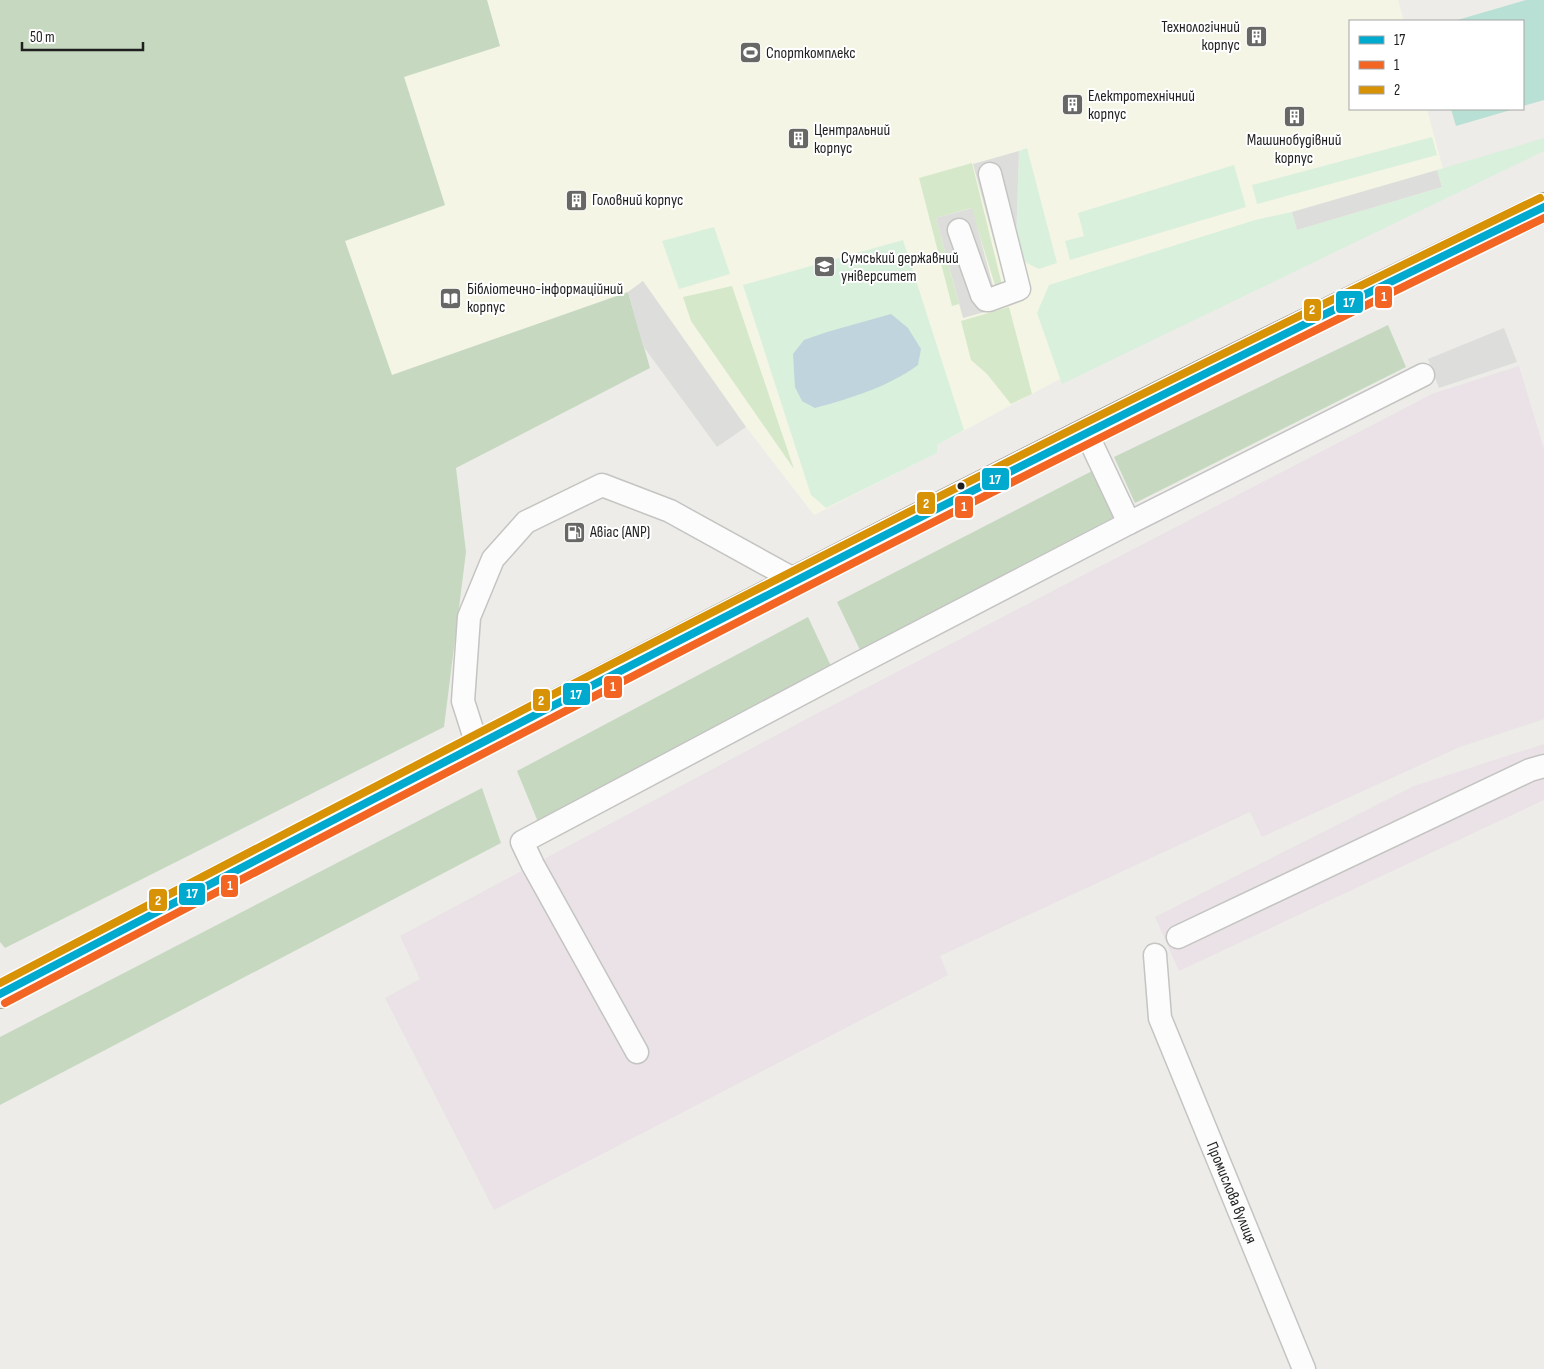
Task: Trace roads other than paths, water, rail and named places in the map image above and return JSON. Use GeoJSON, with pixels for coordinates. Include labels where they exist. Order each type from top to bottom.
{"type":"FeatureCollection","features":[{"type":"Feature","properties":{"kind":"main road"},"geometry":{"type":"LineString","coordinates":[[0,994],[795,580],[1381,285],[1544,207]]}},
{"type":"Feature","properties":{"kind":"street"},"geometry":{"type":"LineString","coordinates":[[958,230],[984,297],[990,300],[1019,289],[990,174]]}},
{"type":"Feature","properties":{"kind":"street"},"geometry":{"type":"LineString","coordinates":[[637,1052],[522,842],[1129,523],[1423,375]]}},
{"type":"Feature","properties":{"kind":"street"},"geometry":{"type":"LineString","coordinates":[[1086,432],[1129,523]]}},
{"type":"Feature","properties":{"kind":"street"},"geometry":{"type":"LineString","coordinates":[[477,745],[463,701],[469,617],[493,559],[526,522],[602,485],[670,511],[795,580]]}},
{"type":"Feature","properties":{"kind":"street"},"geometry":{"type":"LineString","coordinates":[[1178,938],[1530,770],[1544,766]]}},
{"type":"Feature","properties":{"kind":"street","name":"Промислова вулиця"},"geometry":{"type":"LineString","coordinates":[[1155,955],[1160,1018],[1304,1369]]}},
{"type":"Feature","properties":{"kind":"water"},"geometry":{"type":"Polygon","coordinates":[[[891,314],[908,328],[921,349],[918,365],[882,386],[842,400],[815,408],[802,401],[795,387],[793,354],[804,340],[891,314]]]}},
{"type":"Feature","properties":{"kind":"place","name":"Технологічний корпус"},"geometry":{"type":"Point","coordinates":[1256,36]}},
{"type":"Feature","properties":{"kind":"place","name":"Спорткомплекс"},"geometry":{"type":"Point","coordinates":[750,53]}},
{"type":"Feature","properties":{"kind":"place","name":"Електротехнічний корпус"},"geometry":{"type":"Point","coordinates":[1072,105]}},
{"type":"Feature","properties":{"kind":"place","name":"Машинобудівний корпус"},"geometry":{"type":"Point","coordinates":[1294,116]}},
{"type":"Feature","properties":{"kind":"place","name":"Центральний корпус"},"geometry":{"type":"Point","coordinates":[798,139]}},
{"type":"Feature","properties":{"kind":"place","name":"Головний корпус"},"geometry":{"type":"Point","coordinates":[576,200]}},
{"type":"Feature","properties":{"kind":"place","name":"Сумський державний університет"},"geometry":{"type":"Point","coordinates":[825,267]}},
{"type":"Feature","properties":{"kind":"place","name":"Бібліотечно-інформаційний корпус"},"geometry":{"type":"Point","coordinates":[451,298]}},
{"type":"Feature","properties":{"kind":"place","name":"Авіас (ANP)"},"geometry":{"type":"Point","coordinates":[574,532]}}]}
